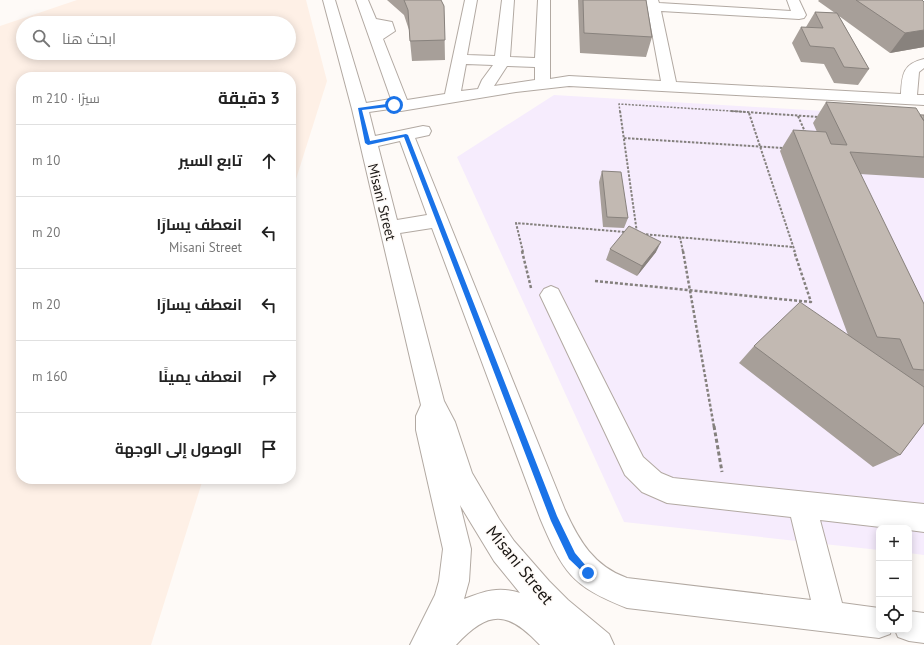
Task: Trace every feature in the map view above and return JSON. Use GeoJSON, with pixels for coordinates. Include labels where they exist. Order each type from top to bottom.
{"type":"FeatureCollection","features":[{"type":"Feature","properties":{"kind":"street"},"geometry":{"type":"LineString","coordinates":[[362,0],[401,106]]}},
{"type":"Feature","properties":{"kind":"street"},"geometry":{"type":"LineString","coordinates":[[452,98],[471,0]]}},
{"type":"Feature","properties":{"kind":"street"},"geometry":{"type":"LineString","coordinates":[[486,92],[486,85],[499,70],[502,61],[508,0]]}},
{"type":"Feature","properties":{"kind":"street"},"geometry":{"type":"LineString","coordinates":[[542,84],[544,0]]}},
{"type":"Feature","properties":{"kind":"street"},"geometry":{"type":"LineString","coordinates":[[669,86],[653,4],[718,11],[799,15],[793,0]]}},
{"type":"Feature","properties":{"kind":"street","name":"Misani Street"},"geometry":{"type":"LineString","coordinates":[[332,8],[368,143],[433,406],[440,416],[462,481],[482,519],[501,548],[524,576],[550,604],[598,645]]}},
{"type":"Feature","properties":{"kind":"street"},"geometry":{"type":"LineString","coordinates":[[459,59],[542,63]]}},
{"type":"Feature","properties":{"kind":"street"},"geometry":{"type":"LineString","coordinates":[[360,112],[390,112],[401,106],[486,92],[542,84],[586,81],[917,100],[917,80],[912,67],[924,63]]}},
{"type":"Feature","properties":{"kind":"street"},"geometry":{"type":"LineString","coordinates":[[368,143],[414,133],[438,220],[560,532],[572,556],[588,573],[606,586],[627,593],[876,623]]}},
{"type":"Feature","properties":{"kind":"street"},"geometry":{"type":"LineString","coordinates":[[389,228],[438,220]]}},
{"type":"Feature","properties":{"kind":"street"},"geometry":{"type":"LineString","coordinates":[[551,295],[634,466],[648,481],[664,489],[924,518]]}},
{"type":"Feature","properties":{"kind":"street","name":"Misani Street"},"geometry":{"type":"LineString","coordinates":[[426,645],[449,600],[456,565],[454,533],[429,430],[428,416],[433,406]]}},
{"type":"Feature","properties":{"kind":"street"},"geometry":{"type":"LineString","coordinates":[[802,505],[830,617]]}},
{"type":"Feature","properties":{"kind":"street"},"geometry":{"type":"LineString","coordinates":[[437,645],[446,632],[459,618],[474,609],[506,604],[519,608],[533,618],[561,645]]}},
{"type":"Feature","properties":{"kind":"street"},"geometry":{"type":"LineString","coordinates":[[912,626],[924,628]]}},
{"type":"Feature","properties":{"kind":"path"},"geometry":{"type":"LineString","coordinates":[[637,233],[619,104],[821,117]]}},
{"type":"Feature","properties":{"kind":"path"},"geometry":{"type":"LineString","coordinates":[[595,281],[811,302],[749,113]]}},
{"type":"Feature","properties":{"kind":"path"},"geometry":{"type":"LineString","coordinates":[[798,116],[806,136]]}},
{"type":"Feature","properties":{"kind":"path"},"geometry":{"type":"LineString","coordinates":[[624,138],[790,148]]}},
{"type":"Feature","properties":{"kind":"path"},"geometry":{"type":"LineString","coordinates":[[551,295],[534,299],[516,223],[793,247]]}},
{"type":"Feature","properties":{"kind":"path"},"geometry":{"type":"LineString","coordinates":[[680,237],[727,496]]}},
{"type":"Feature","properties":{"kind":"shaded area"},"geometry":{"type":"Polygon","coordinates":[[[77,0],[306,0],[327,81],[296,179],[296,72],[16,72],[16,484],[201,484],[151,645],[0,645],[0,26],[16,21],[16,60],[296,60],[296,16],[30,16],[77,0]]]}},
{"type":"Feature","properties":{"kind":"shaded area"},"geometry":{"type":"Polygon","coordinates":[[[554,95],[924,117],[924,555],[912,553],[912,525],[876,525],[876,550],[624,522],[457,157],[554,95]]]}},
{"type":"Feature","properties":{"kind":"building"},"geometry":{"type":"Polygon","coordinates":[[[404,0],[441,0],[444,6],[445,40],[410,41],[408,10],[404,0]]]}},
{"type":"Feature","properties":{"kind":"building"},"geometry":{"type":"Polygon","coordinates":[[[583,0],[646,0],[652,37],[584,33],[583,0]]]}},
{"type":"Feature","properties":{"kind":"building"},"geometry":{"type":"Polygon","coordinates":[[[856,0],[922,0],[924,2],[924,30],[905,33],[856,0]]]}},
{"type":"Feature","properties":{"kind":"building"},"geometry":{"type":"Polygon","coordinates":[[[815,12],[837,13],[869,69],[844,67],[834,48],[810,46],[801,27],[823,28],[815,12]]]}},
{"type":"Feature","properties":{"kind":"building"},"geometry":{"type":"Polygon","coordinates":[[[826,102],[916,108],[924,121],[924,157],[850,152],[924,304],[924,370],[913,369],[900,339],[877,337],[793,130],[826,132],[831,144],[847,145],[826,102]]]}},
{"type":"Feature","properties":{"kind":"building"},"geometry":{"type":"Polygon","coordinates":[[[920,115],[924,115],[924,121],[920,115]]]}},
{"type":"Feature","properties":{"kind":"building"},"geometry":{"type":"Polygon","coordinates":[[[602,171],[621,172],[628,218],[607,217],[602,171]]]}},
{"type":"Feature","properties":{"kind":"building"},"geometry":{"type":"Polygon","coordinates":[[[629,226],[661,242],[642,266],[610,249],[629,226]]]}},
{"type":"Feature","properties":{"kind":"building"},"geometry":{"type":"Polygon","coordinates":[[[800,302],[924,387],[924,423],[900,455],[754,346],[800,302]]]}},
{"type":"Feature","properties":{"kind":"route"},"geometry":{"type":"LineString","coordinates":[[394,105],[390,104],[360,109],[368,143],[406,135],[554,518],[572,556],[588,573]]}}]}
